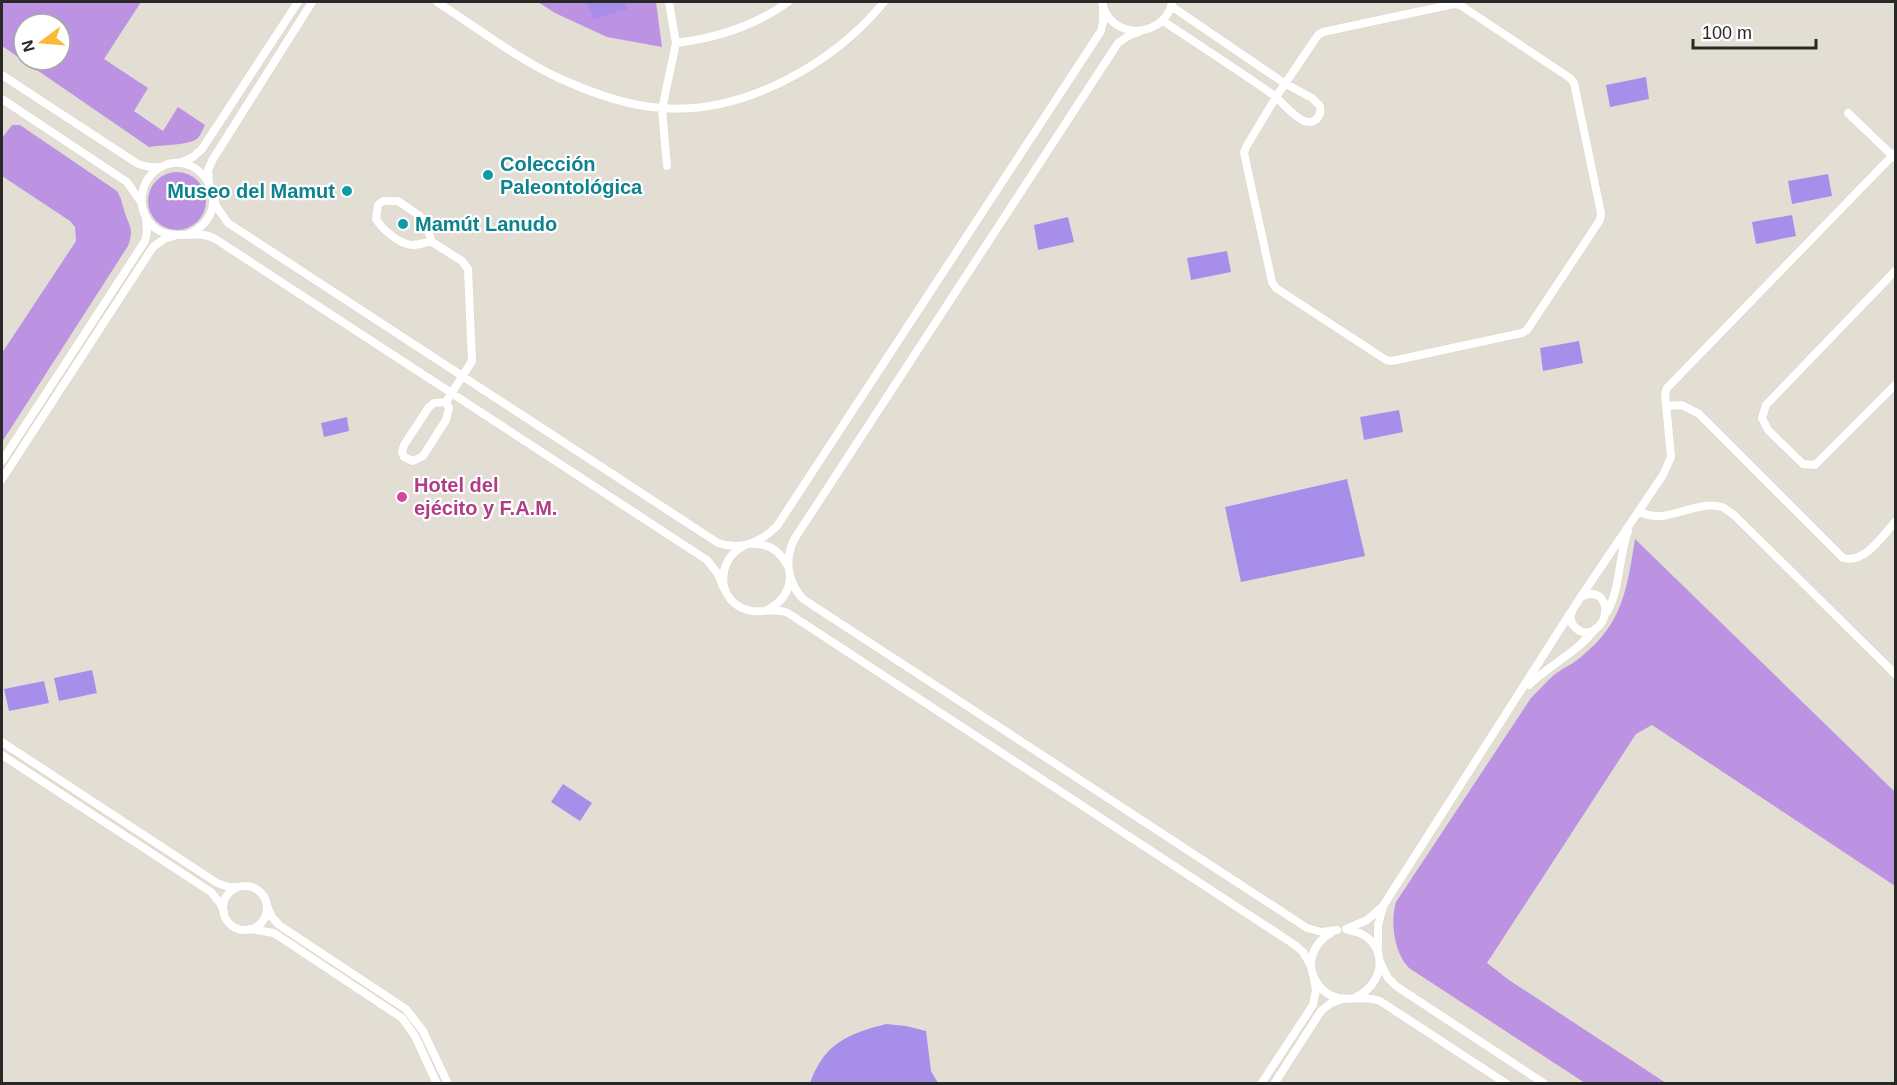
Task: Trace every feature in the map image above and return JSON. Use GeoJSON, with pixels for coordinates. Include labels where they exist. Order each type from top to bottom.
{"type":"FeatureCollection","features":[{"type":"Feature","properties":{"kind":"street"},"geometry":{"type":"LineString","coordinates":[[2,75],[138,164],[153,167],[178,164],[194,158],[202,149],[298,2]]}},
{"type":"Feature","properties":{"kind":"street"},"geometry":{"type":"LineString","coordinates":[[312,2],[208,170],[216,206],[228,223],[718,543],[732,546],[766,545],[774,549],[786,563],[795,589],[803,598],[1307,928],[1323,932],[1346,929],[1367,920],[1383,906],[1580,598],[1668,466],[1671,457],[1665,394],[1672,381],[1894,155],[1848,113]]}},
{"type":"Feature","properties":{"kind":"street"},"geometry":{"type":"LineString","coordinates":[[437,2],[529,62],[560,78],[609,97],[662,108],[720,103],[785,81],[810,67],[842,44],[884,2]]}},
{"type":"Feature","properties":{"kind":"street"},"geometry":{"type":"LineString","coordinates":[[667,166],[662,108],[676,43],[669,2]]}},
{"type":"Feature","properties":{"kind":"street"},"geometry":{"type":"LineString","coordinates":[[676,43],[708,38],[739,28],[788,2]]}},
{"type":"Feature","properties":{"kind":"street"},"geometry":{"type":"LineString","coordinates":[[1102,4],[1107,16],[1121,28],[1139,32]]}},
{"type":"Feature","properties":{"kind":"street"},"geometry":{"type":"LineString","coordinates":[[724,589],[723,570],[726,562],[732,554],[763,538],[777,526],[1101,31],[1102,4]]}},
{"type":"Feature","properties":{"kind":"street"},"geometry":{"type":"LineString","coordinates":[[767,610],[780,602],[788,588],[789,552],[795,538],[1118,43],[1130,35],[1156,27],[1163,21],[1172,4],[1240,54],[1284,83],[1317,101],[1321,111],[1319,116],[1315,121],[1303,121],[1276,97],[1163,21]]}},
{"type":"Feature","properties":{"kind":"street"},"geometry":{"type":"LineString","coordinates":[[1454,4],[1460,5],[1570,78],[1574,83],[1601,213],[1600,220],[1527,330],[1522,333],[1392,361],[1386,360],[1276,288],[1272,282],[1244,153],[1276,97],[1318,35],[1323,32],[1454,4]]}},
{"type":"Feature","properties":{"kind":"street"},"geometry":{"type":"LineString","coordinates":[[1232,66],[1240,54]]}},
{"type":"Feature","properties":{"kind":"street"},"geometry":{"type":"LineString","coordinates":[[2,99],[127,182],[141,202],[147,227],[145,241],[2,461]]}},
{"type":"Feature","properties":{"kind":"street"},"geometry":{"type":"LineString","coordinates":[[178,164],[196,169],[210,183]]}},
{"type":"Feature","properties":{"kind":"street"},"geometry":{"type":"LineString","coordinates":[[141,202],[146,182],[159,168],[168,165]]}},
{"type":"Feature","properties":{"kind":"street"},"geometry":{"type":"LineString","coordinates":[[189,234],[208,218],[213,193]]}},
{"type":"Feature","properties":{"kind":"street"},"geometry":{"type":"LineString","coordinates":[[432,242],[412,245],[404,243],[381,227],[376,219],[378,206],[383,201],[398,201],[412,211],[425,222],[432,242],[462,261],[470,275],[472,361],[446,402]]}},
{"type":"Feature","properties":{"kind":"street"},"geometry":{"type":"LineString","coordinates":[[143,211],[154,227],[170,235],[179,236]]}},
{"type":"Feature","properties":{"kind":"street"},"geometry":{"type":"LineString","coordinates":[[2,479],[153,247],[164,239],[189,234],[202,234],[217,240],[707,560],[718,574],[724,589],[734,603],[741,608],[758,612],[784,611],[1295,945],[1303,952],[1311,966],[1316,990],[1313,1005],[1261,1083]]}},
{"type":"Feature","properties":{"kind":"street"},"geometry":{"type":"LineString","coordinates":[[1896,270],[1766,405],[1762,418],[1767,430],[1803,464],[1815,465],[1896,384]]}},
{"type":"Feature","properties":{"kind":"street"},"geometry":{"type":"LineString","coordinates":[[446,402],[449,408],[446,420],[423,456],[413,461],[408,460],[402,452],[404,445],[434,403],[446,402]]}},
{"type":"Feature","properties":{"kind":"street"},"geometry":{"type":"LineString","coordinates":[[1666,406],[1682,405],[1699,414],[1843,558],[1850,560],[1864,554],[1896,521]]}},
{"type":"Feature","properties":{"kind":"street"},"geometry":{"type":"LineString","coordinates":[[1639,511],[1647,516],[1657,516],[1706,507],[1722,507],[1734,515],[1896,675]]}},
{"type":"Feature","properties":{"kind":"street"},"geometry":{"type":"LineString","coordinates":[[1516,700],[1535,679],[1580,646],[1605,615],[1617,590],[1621,555],[1633,519]]}},
{"type":"Feature","properties":{"kind":"street"},"geometry":{"type":"LineString","coordinates":[[1580,598],[1587,594],[1599,596],[1606,606],[1605,615]]}},
{"type":"Feature","properties":{"kind":"street"},"geometry":{"type":"LineString","coordinates":[[1572,611],[1570,619],[1577,630],[1590,632],[1597,627]]}},
{"type":"Feature","properties":{"kind":"street"},"geometry":{"type":"LineString","coordinates":[[2,742],[211,892],[220,903],[226,918],[234,926],[245,930],[274,933],[397,1014],[415,1036],[436,1083]]}},
{"type":"Feature","properties":{"kind":"street"},"geometry":{"type":"LineString","coordinates":[[2,755],[217,883],[224,886],[244,886],[257,889],[266,900],[272,917],[279,925],[406,1009],[423,1030],[448,1083]]}},
{"type":"Feature","properties":{"kind":"street"},"geometry":{"type":"LineString","coordinates":[[224,912],[227,895],[238,887]]}},
{"type":"Feature","properties":{"kind":"street"},"geometry":{"type":"LineString","coordinates":[[250,929],[264,919],[267,906]]}},
{"type":"Feature","properties":{"kind":"street"},"geometry":{"type":"LineString","coordinates":[[1274,1083],[1321,1011],[1336,1001],[1364,993],[1375,982],[1379,974],[1377,934],[1383,906]]}},
{"type":"Feature","properties":{"kind":"street"},"geometry":{"type":"LineString","coordinates":[[1346,929],[1362,933],[1369,938],[1379,955],[1385,974],[1396,986],[1545,1083]]}},
{"type":"Feature","properties":{"kind":"street"},"geometry":{"type":"LineString","coordinates":[[1311,966],[1312,956],[1321,940],[1337,930]]}},
{"type":"Feature","properties":{"kind":"street"},"geometry":{"type":"LineString","coordinates":[[1313,975],[1323,990],[1330,995],[1369,998],[1385,1004],[1507,1083]]}},
{"type":"Feature","properties":{"kind":"shaded area"},"geometry":{"type":"Polygon","coordinates":[[[2,2],[1895,2],[1895,1083],[2,1083],[2,2]]]}},
{"type":"Feature","properties":{"kind":"shaded area"},"geometry":{"type":"Polygon","coordinates":[[[2,2],[141,2],[104,59],[148,88],[134,111],[163,131],[178,107],[205,125],[195,140],[149,147],[40,72],[72,72],[72,12],[12,12],[12,53],[2,46],[2,2]]]}},
{"type":"Feature","properties":{"kind":"shaded area"},"geometry":{"type":"Polygon","coordinates":[[[538,2],[656,2],[662,47],[607,37],[555,13],[538,2]]]}},
{"type":"Feature","properties":{"kind":"shaded area"},"geometry":{"type":"Polygon","coordinates":[[[587,2],[625,2],[628,9],[593,19],[587,2]]]}},
{"type":"Feature","properties":{"kind":"shaded area"},"geometry":{"type":"Polygon","coordinates":[[[1646,77],[1649,99],[1610,107],[1606,85],[1646,77]]]}},
{"type":"Feature","properties":{"kind":"shaded area"},"geometry":{"type":"Polygon","coordinates":[[[12,125],[20,125],[117,191],[131,232],[128,246],[2,442],[2,353],[76,241],[75,227],[70,221],[2,176],[2,138],[12,125]]]}},
{"type":"Feature","properties":{"kind":"shaded area"},"geometry":{"type":"Polygon","coordinates":[[[171,172],[183,172],[193,176],[202,185],[206,207],[198,222],[183,230],[171,230],[161,226],[152,217],[148,207],[148,195],[152,185],[161,176],[171,172]]]}},
{"type":"Feature","properties":{"kind":"shaded area"},"geometry":{"type":"Polygon","coordinates":[[[1828,174],[1832,196],[1792,204],[1788,181],[1828,174]]]}},
{"type":"Feature","properties":{"kind":"shaded area"},"geometry":{"type":"Polygon","coordinates":[[[1792,215],[1796,236],[1756,244],[1752,222],[1792,215]]]}},
{"type":"Feature","properties":{"kind":"shaded area"},"geometry":{"type":"Polygon","coordinates":[[[1068,217],[1074,242],[1038,250],[1034,225],[1068,217]]]}},
{"type":"Feature","properties":{"kind":"shaded area"},"geometry":{"type":"Polygon","coordinates":[[[1227,251],[1231,272],[1191,280],[1187,258],[1227,251]]]}},
{"type":"Feature","properties":{"kind":"shaded area"},"geometry":{"type":"Polygon","coordinates":[[[1579,341],[1583,363],[1543,371],[1540,348],[1579,341]]]}},
{"type":"Feature","properties":{"kind":"shaded area"},"geometry":{"type":"Polygon","coordinates":[[[1399,410],[1403,432],[1364,440],[1360,417],[1399,410]]]}},
{"type":"Feature","properties":{"kind":"shaded area"},"geometry":{"type":"Polygon","coordinates":[[[347,417],[349,431],[324,437],[321,423],[347,417]]]}},
{"type":"Feature","properties":{"kind":"shaded area"},"geometry":{"type":"Polygon","coordinates":[[[1347,479],[1365,556],[1241,582],[1225,507],[1347,479]]]}},
{"type":"Feature","properties":{"kind":"shaded area"},"geometry":{"type":"Polygon","coordinates":[[[1635,539],[1895,792],[1895,886],[1652,725],[1636,734],[1487,963],[1509,980],[1666,1083],[1585,1083],[1409,968],[1397,946],[1393,918],[1396,902],[1531,698],[1554,675],[1581,657],[1606,631],[1621,604],[1635,539]]]}},
{"type":"Feature","properties":{"kind":"shaded area"},"geometry":{"type":"Polygon","coordinates":[[[92,670],[97,693],[59,701],[54,678],[92,670]]]}},
{"type":"Feature","properties":{"kind":"shaded area"},"geometry":{"type":"Polygon","coordinates":[[[44,681],[49,703],[9,711],[4,689],[44,681]]]}},
{"type":"Feature","properties":{"kind":"shaded area"},"geometry":{"type":"Polygon","coordinates":[[[563,784],[592,803],[580,821],[551,802],[563,784]]]}},
{"type":"Feature","properties":{"kind":"shaded area"},"geometry":{"type":"Polygon","coordinates":[[[886,1024],[926,1031],[931,1071],[938,1083],[810,1083],[822,1059],[839,1043],[860,1032],[886,1024]]]}},
{"type":"Feature","properties":{"kind":"place","name":"Colección Paleontológica"},"geometry":{"type":"Point","coordinates":[488,175]}},
{"type":"Feature","properties":{"kind":"place","name":"Museo del Mamut"},"geometry":{"type":"Point","coordinates":[347,191]}},
{"type":"Feature","properties":{"kind":"place","name":"Mamút Lanudo"},"geometry":{"type":"Point","coordinates":[403,224]}},
{"type":"Feature","properties":{"kind":"place","name":"Hotel del ejécito y F.A.M."},"geometry":{"type":"Point","coordinates":[402,497]}}]}
